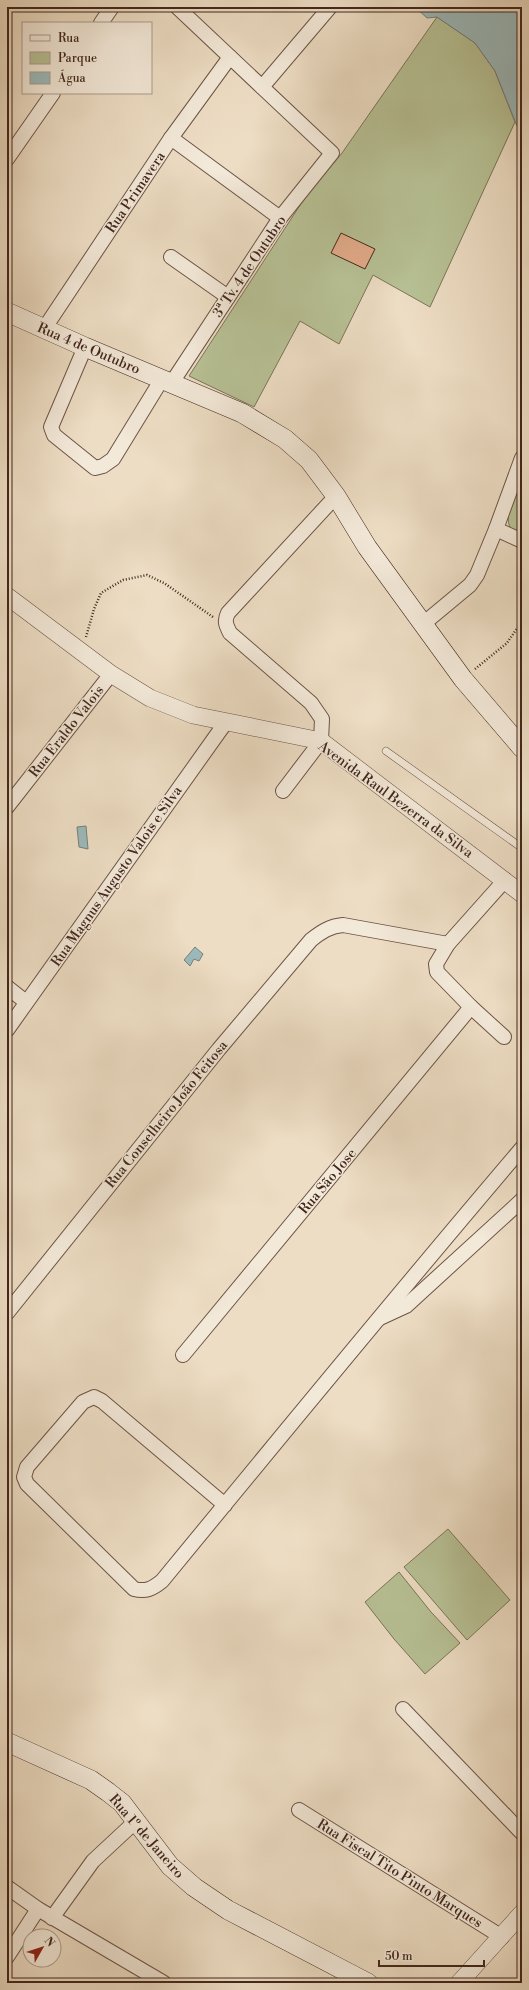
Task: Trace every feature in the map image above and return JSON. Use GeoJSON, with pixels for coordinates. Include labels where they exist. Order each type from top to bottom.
{"type":"FeatureCollection","features":[{"type":"Feature","properties":{"kind":"main road","name":"Rua 4 de Outubro"},"geometry":{"type":"LineString","coordinates":[[7,312],[85,347],[242,413],[279,435],[296,448],[309,460],[336,496],[368,547],[463,679],[522,748]]}},
{"type":"Feature","properties":{"kind":"main road","name":"Rua 1º de Janeiro"},"geometry":{"type":"LineString","coordinates":[[7,1742],[92,1780],[122,1803],[170,1866],[194,1887],[228,1910],[368,1983]]}},
{"type":"Feature","properties":{"kind":"street"},"geometry":{"type":"LineString","coordinates":[[102,22],[112,7]]}},
{"type":"Feature","properties":{"kind":"street"},"geometry":{"type":"LineString","coordinates":[[177,7],[262,87],[330,7]]}},
{"type":"Feature","properties":{"kind":"street","name":"Rua Primavera"},"geometry":{"type":"LineString","coordinates":[[44,329],[171,138],[230,57]]}},
{"type":"Feature","properties":{"kind":"street","name":"3ª Tv. 4 de Outubro"},"geometry":{"type":"LineString","coordinates":[[85,347],[51,427],[54,434],[95,468],[103,466],[113,459],[228,297],[280,218],[332,153],[262,87]]}},
{"type":"Feature","properties":{"kind":"street"},"geometry":{"type":"LineString","coordinates":[[7,159],[52,94]]}},
{"type":"Feature","properties":{"kind":"street"},"geometry":{"type":"LineString","coordinates":[[171,138],[280,218]]}},
{"type":"Feature","properties":{"kind":"street"},"geometry":{"type":"LineString","coordinates":[[171,257],[228,297]]}},
{"type":"Feature","properties":{"kind":"street"},"geometry":{"type":"LineString","coordinates":[[423,624],[470,585],[477,575],[496,529],[522,458]]}},
{"type":"Feature","properties":{"kind":"street"},"geometry":{"type":"LineString","coordinates":[[283,791],[321,741],[322,719],[318,710],[228,629],[225,619],[228,613],[336,496]]}},
{"type":"Feature","properties":{"kind":"street"},"geometry":{"type":"LineString","coordinates":[[496,529],[522,541]]}},
{"type":"Feature","properties":{"kind":"street","name":"Avenida Raul Bezerra da Silva"},"geometry":{"type":"LineString","coordinates":[[7,596],[111,674],[150,698],[193,715],[321,741],[522,894]]}},
{"type":"Feature","properties":{"kind":"street","name":"Rua Eraldo Valois"},"geometry":{"type":"LineString","coordinates":[[7,807],[111,674]]}},
{"type":"Feature","properties":{"kind":"street","name":"Rua Magnus Augusto Valois e Silva"},"geometry":{"type":"LineString","coordinates":[[7,1030],[226,722]]}},
{"type":"Feature","properties":{"kind":"street"},"geometry":{"type":"LineString","coordinates":[[504,1037],[471,1007],[437,972],[436,964],[448,944],[505,880]]}},
{"type":"Feature","properties":{"kind":"street","name":"Rua Conselheiro João Feitosa"},"geometry":{"type":"LineString","coordinates":[[7,1313],[219,1048],[311,940],[322,931],[335,926],[343,925],[448,944]]}},
{"type":"Feature","properties":{"kind":"street"},"geometry":{"type":"LineString","coordinates":[[7,987],[26,1002]]}},
{"type":"Feature","properties":{"kind":"street","name":"Rua São Jose"},"geometry":{"type":"LineString","coordinates":[[183,1355],[471,1007]]}},
{"type":"Feature","properties":{"kind":"street"},"geometry":{"type":"LineString","coordinates":[[225,1505],[102,1401],[94,1397],[83,1402],[27,1466],[24,1477],[27,1484],[128,1584],[134,1589],[142,1591],[151,1590],[162,1581],[225,1505],[377,1319],[520,1153]]}},
{"type":"Feature","properties":{"kind":"street"},"geometry":{"type":"LineString","coordinates":[[377,1319],[406,1306],[522,1200]]}},
{"type":"Feature","properties":{"kind":"street"},"geometry":{"type":"LineString","coordinates":[[403,1709],[522,1832]]}},
{"type":"Feature","properties":{"kind":"street","name":"Rua Fiscal Tito Pinto Marques"},"geometry":{"type":"LineString","coordinates":[[299,1810],[502,1937]]}},
{"type":"Feature","properties":{"kind":"street"},"geometry":{"type":"LineString","coordinates":[[52,1918],[93,1861],[136,1821]]}},
{"type":"Feature","properties":{"kind":"street"},"geometry":{"type":"LineString","coordinates":[[7,1887],[52,1918],[164,1983]]}},
{"type":"Feature","properties":{"kind":"street"},"geometry":{"type":"LineString","coordinates":[[7,1957],[38,1909]]}},
{"type":"Feature","properties":{"kind":"street"},"geometry":{"type":"LineString","coordinates":[[459,1983],[522,1913]]}},
{"type":"Feature","properties":{"kind":"lane"},"geometry":{"type":"LineString","coordinates":[[386,751],[522,848]]}},
{"type":"Feature","properties":{"kind":"path"},"geometry":{"type":"LineString","coordinates":[[82,653],[94,609],[101,593],[123,580],[147,575],[164,583],[228,629]]}},
{"type":"Feature","properties":{"kind":"path"},"geometry":{"type":"LineString","coordinates":[[463,679],[507,643],[522,621]]}},
{"type":"Feature","properties":{"kind":"green space"},"geometry":{"type":"Polygon","coordinates":[[[437,17],[475,43],[495,71],[515,122],[430,307],[373,275],[339,344],[300,321],[254,407],[189,376],[306,196],[342,153],[437,17]]]}},
{"type":"Feature","properties":{"kind":"green space"},"geometry":{"type":"Polygon","coordinates":[[[522,473],[522,536],[513,531],[509,526],[508,519],[511,503],[522,473]]]}},
{"type":"Feature","properties":{"kind":"green space"},"geometry":{"type":"Polygon","coordinates":[[[448,1529],[510,1600],[467,1640],[404,1567],[448,1529]]]}},
{"type":"Feature","properties":{"kind":"green space"},"geometry":{"type":"Polygon","coordinates":[[[399,1572],[431,1612],[460,1643],[425,1674],[394,1639],[365,1602],[399,1572]]]}},
{"type":"Feature","properties":{"kind":"water"},"geometry":{"type":"Polygon","coordinates":[[[415,7],[519,7],[522,10],[522,110],[517,126],[495,71],[475,43],[437,17],[427,18],[415,7]]]}},
{"type":"Feature","properties":{"kind":"water"},"geometry":{"type":"Polygon","coordinates":[[[86,826],[88,849],[79,847],[77,827],[86,826]]]}},
{"type":"Feature","properties":{"kind":"water"},"geometry":{"type":"Polygon","coordinates":[[[195,947],[203,954],[199,961],[194,959],[190,966],[184,960],[195,947]]]}},
{"type":"Feature","properties":{"kind":"building"},"geometry":{"type":"Polygon","coordinates":[[[341,233],[375,249],[365,269],[331,253],[341,233]]]}}]}
